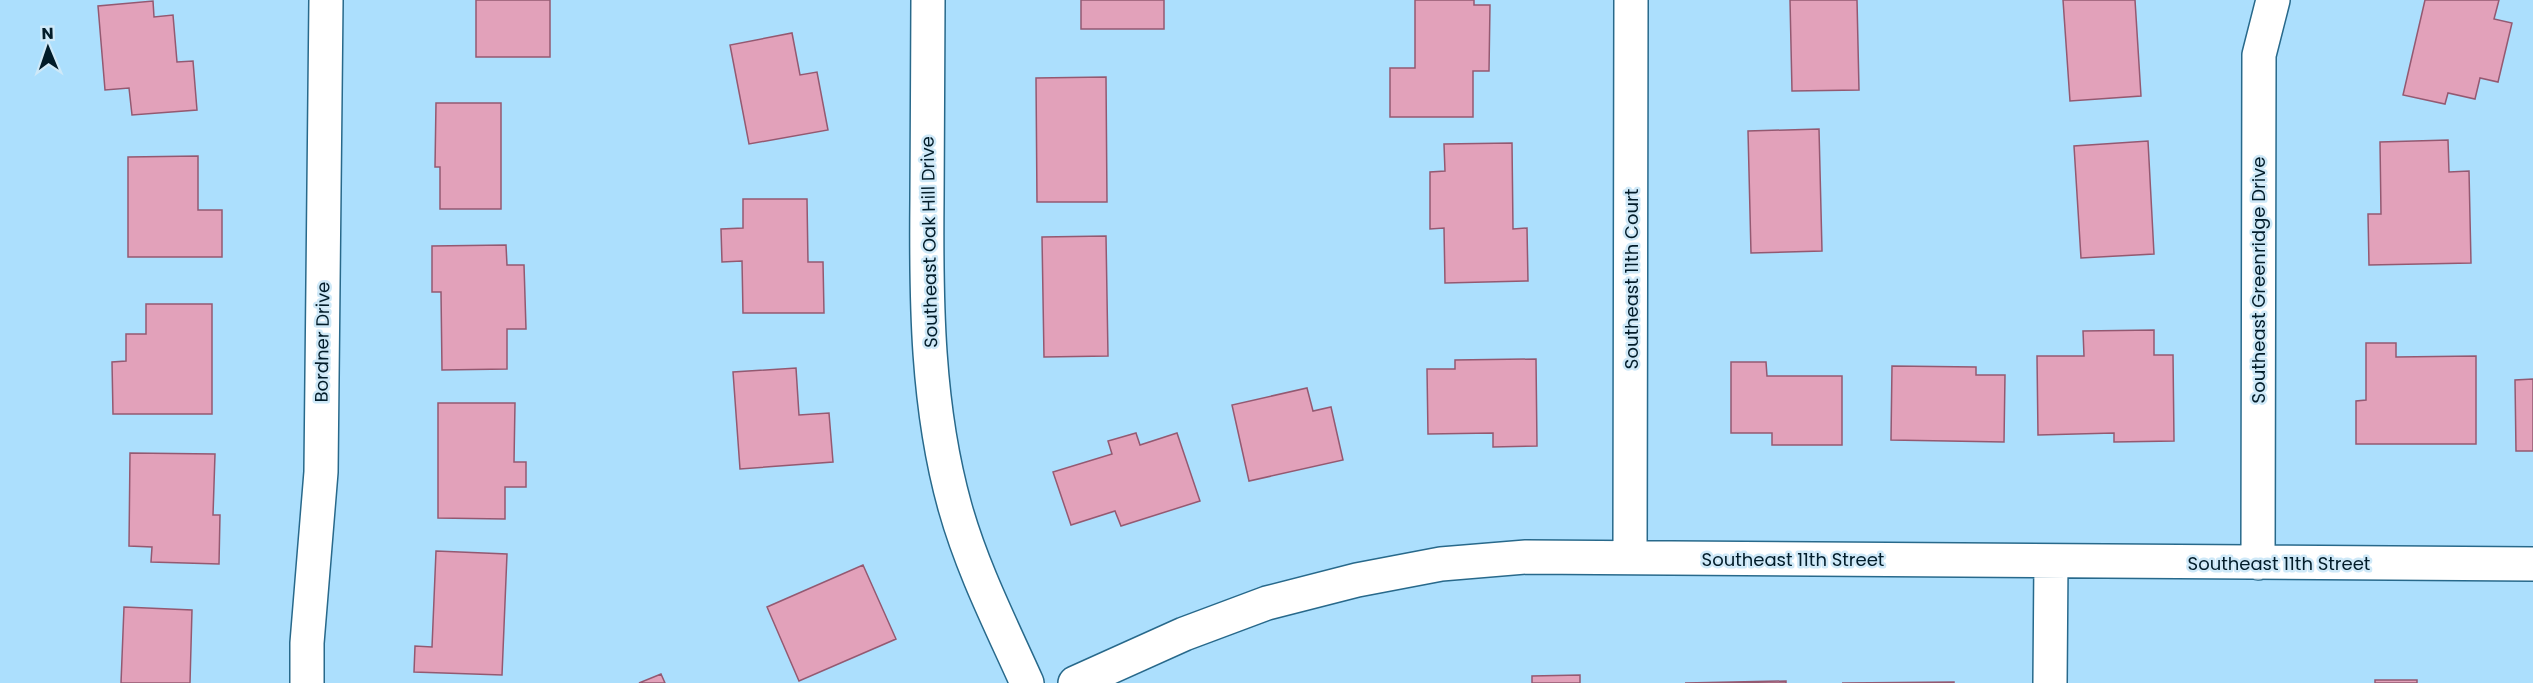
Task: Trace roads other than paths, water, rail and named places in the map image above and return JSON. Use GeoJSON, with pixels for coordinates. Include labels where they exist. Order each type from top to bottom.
{"type":"FeatureCollection","features":[{"type":"Feature","properties":{"kind":"street","name":"Bordner Drive"},"geometry":{"type":"LineString","coordinates":[[307,683],[307,643],[321,472],[326,0]]}},
{"type":"Feature","properties":{"kind":"street","name":"Southeast Oak Hill Drive"},"geometry":{"type":"LineString","coordinates":[[928,0],[926,290],[931,366],[941,441],[955,507],[978,574],[1027,683]]}},
{"type":"Feature","properties":{"kind":"street","name":"Southeast 11th Court"},"geometry":{"type":"LineString","coordinates":[[1630,557],[1631,0]]}},
{"type":"Feature","properties":{"kind":"street","name":"Southeast Greenridge Drive"},"geometry":{"type":"LineString","coordinates":[[2258,563],[2259,55],[2273,0]]}},
{"type":"Feature","properties":{"kind":"street","name":"Southeast 11th Street"},"geometry":{"type":"LineString","coordinates":[[1075,683],[1184,634],[1267,603],[1357,580],[1441,564],[1526,557],[2533,564]]}},
{"type":"Feature","properties":{"kind":"street"},"geometry":{"type":"LineString","coordinates":[[2050,683],[2051,561]]}}]}
